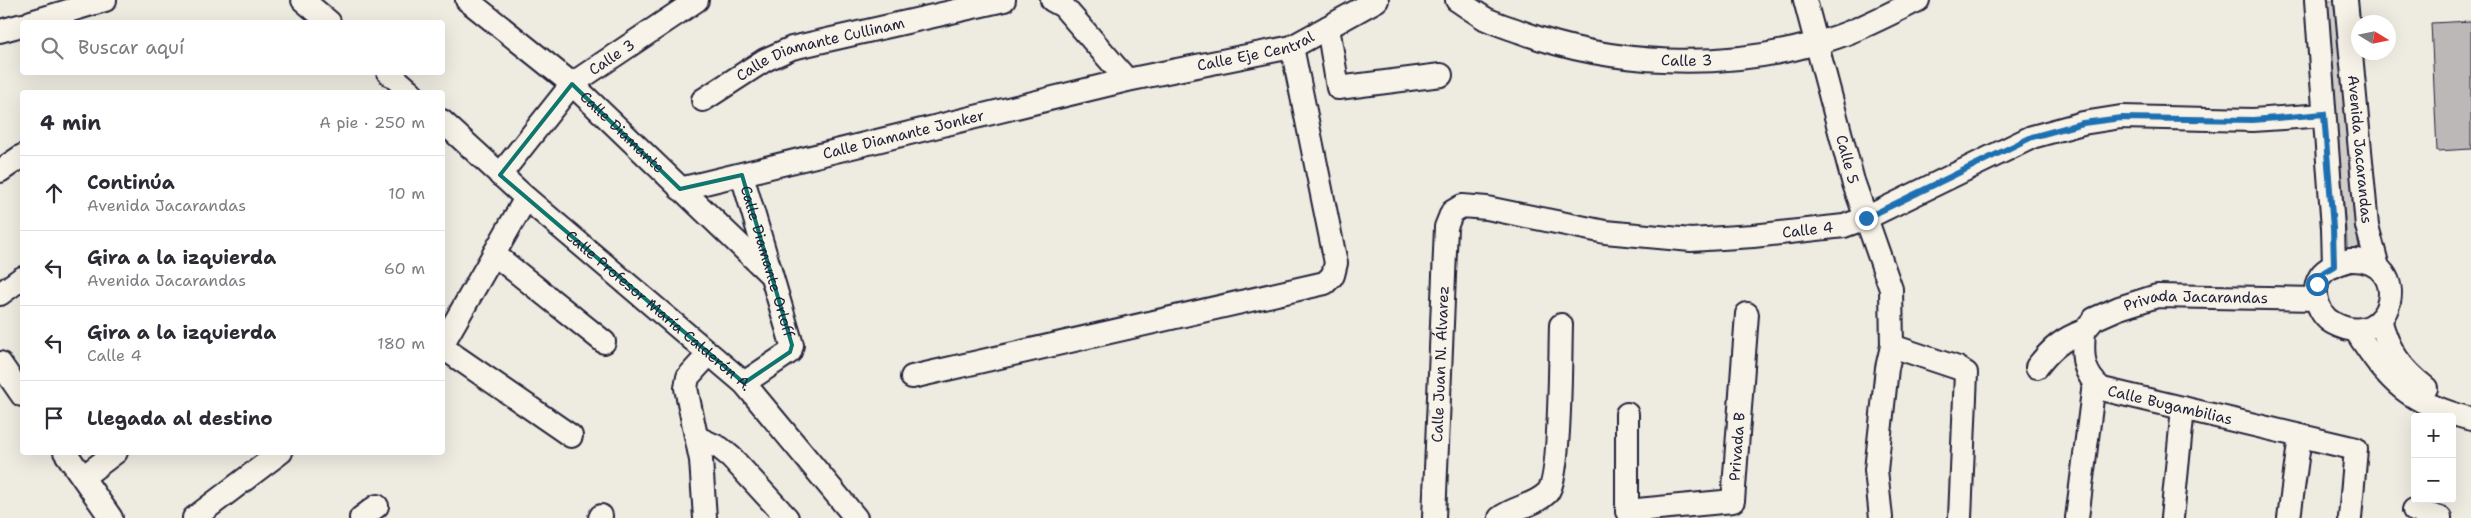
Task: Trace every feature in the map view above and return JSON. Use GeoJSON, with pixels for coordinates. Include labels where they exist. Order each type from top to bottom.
{"type":"FeatureCollection","features":[{"type":"Feature","properties":{"kind":"street"},"geometry":{"type":"LineString","coordinates":[[38,20],[105,0]]}},
{"type":"Feature","properties":{"kind":"street"},"geometry":{"type":"LineString","coordinates":[[303,0],[327,20]]}},
{"type":"Feature","properties":{"kind":"street","name":"Calle Diamante"},"geometry":{"type":"LineString","coordinates":[[467,0],[572,84],[769,273]]}},
{"type":"Feature","properties":{"kind":"street","name":"Calle 3"},"geometry":{"type":"LineString","coordinates":[[500,175],[572,84],[697,0]]}},
{"type":"Feature","properties":{"kind":"street","name":"Calle Diamante Cullinam"},"geometry":{"type":"LineString","coordinates":[[703,100],[765,60],[792,48],[1004,0]]}},
{"type":"Feature","properties":{"kind":"street"},"geometry":{"type":"LineString","coordinates":[[1052,0],[1063,6],[1127,80]]}},
{"type":"Feature","properties":{"kind":"street","name":"Calle Eje Central"},"geometry":{"type":"LineString","coordinates":[[1127,80],[1292,47],[1377,0]]}},
{"type":"Feature","properties":{"kind":"street","name":"Calle 3"},"geometry":{"type":"LineString","coordinates":[[1457,0],[1486,19],[1544,40],[1622,58],[1689,62],[1784,52],[1818,43],[1866,26],[1918,0]]}},
{"type":"Feature","properties":{"kind":"street","name":"Calle 5"},"geometry":{"type":"LineString","coordinates":[[1805,0],[1818,43],[1853,181],[1891,289],[1892,346],[1887,368],[1876,470],[1881,518]]}},
{"type":"Feature","properties":{"kind":"street","name":"Avenida Jacarandas"},"geometry":{"type":"LineString","coordinates":[[2316,0],[2333,228],[2334,266]]}},
{"type":"Feature","properties":{"kind":"street","name":"Avenida Jacarandas"},"geometry":{"type":"LineString","coordinates":[[2346,0],[2367,226],[2378,267],[2385,275],[2392,296],[2388,308],[2380,320]]}},
{"type":"Feature","properties":{"kind":"street"},"geometry":{"type":"LineString","coordinates":[[0,31],[20,26]]}},
{"type":"Feature","properties":{"kind":"street"},"geometry":{"type":"LineString","coordinates":[[1328,27],[1338,88],[1441,75]]}},
{"type":"Feature","properties":{"kind":"street"},"geometry":{"type":"LineString","coordinates":[[912,377],[1325,283],[1333,275],[1336,263],[1292,47]]}},
{"type":"Feature","properties":{"kind":"street"},"geometry":{"type":"LineString","coordinates":[[391,75],[409,90]]}},
{"type":"Feature","properties":{"kind":"street","name":"Calle Diamante Jonker"},"geometry":{"type":"LineString","coordinates":[[680,189],[1127,80]]}},
{"type":"Feature","properties":{"kind":"street","name":"Calle 4"},"geometry":{"type":"LineString","coordinates":[[1452,212],[1462,206],[1487,208],[1605,232],[1691,240],[1753,236],[1844,226],[1866,218],[2032,137],[2083,123],[2121,118],[2253,120],[2324,114]]}},
{"type":"Feature","properties":{"kind":"street","name":"Calle Profesor María Calderón A."},"geometry":{"type":"LineString","coordinates":[[445,124],[526,198],[708,355],[744,383],[856,518]]}},
{"type":"Feature","properties":{"kind":"street"},"geometry":{"type":"LineString","coordinates":[[0,171],[20,157]]}},
{"type":"Feature","properties":{"kind":"street","name":"Calle Diamante Orloff"},"geometry":{"type":"LineString","coordinates":[[742,175],[769,273],[792,345],[790,352],[744,383]]}},
{"type":"Feature","properties":{"kind":"street"},"geometry":{"type":"LineString","coordinates":[[445,341],[526,198]]}},
{"type":"Feature","properties":{"kind":"street","name":"Calle Juan N. Álvarez"},"geometry":{"type":"LineString","coordinates":[[1434,518],[1446,227],[1452,212]]}},
{"type":"Feature","properties":{"kind":"street"},"geometry":{"type":"LineString","coordinates":[[494,254],[604,342]]}},
{"type":"Feature","properties":{"kind":"street"},"geometry":{"type":"LineString","coordinates":[[2378,267],[2364,260],[2350,260],[2324,272],[2317,284],[2316,299],[2321,313],[2329,321],[2344,330],[2356,331],[2367,329],[2380,320],[2386,342],[2405,370],[2433,393],[2453,402],[2471,405]]}},
{"type":"Feature","properties":{"kind":"street"},"geometry":{"type":"LineString","coordinates":[[0,294],[20,279]]}},
{"type":"Feature","properties":{"kind":"street","name":"Privada Jacarandas"},"geometry":{"type":"LineString","coordinates":[[2037,367],[2052,348],[2067,337],[2084,331],[2094,320],[2119,308],[2157,296],[2316,299]]}},
{"type":"Feature","properties":{"kind":"street","name":"Privada B"},"geometry":{"type":"LineString","coordinates":[[1627,414],[1630,515],[1733,501],[1747,314]]}},
{"type":"Feature","properties":{"kind":"street"},"geometry":{"type":"LineString","coordinates":[[1500,518],[1517,507],[1537,501],[1549,492],[1556,465],[1561,325]]}},
{"type":"Feature","properties":{"kind":"street","name":"Calle Bugambilias"},"geometry":{"type":"LineString","coordinates":[[2084,331],[2082,354],[2087,374],[2102,389],[2356,449],[2350,518]]}},
{"type":"Feature","properties":{"kind":"street"},"geometry":{"type":"LineString","coordinates":[[2356,331],[2380,368],[2420,402],[2440,411],[2471,418]]}},
{"type":"Feature","properties":{"kind":"street"},"geometry":{"type":"LineString","coordinates":[[1892,346],[1958,368],[1966,373],[1960,518]]}},
{"type":"Feature","properties":{"kind":"street"},"geometry":{"type":"LineString","coordinates":[[445,348],[571,436]]}},
{"type":"Feature","properties":{"kind":"street"},"geometry":{"type":"LineString","coordinates":[[705,518],[698,438],[686,388],[688,377],[708,355]]}},
{"type":"Feature","properties":{"kind":"street"},"geometry":{"type":"LineString","coordinates":[[0,363],[20,392]]}},
{"type":"Feature","properties":{"kind":"street"},"geometry":{"type":"LineString","coordinates":[[2077,518],[2094,383]]}},
{"type":"Feature","properties":{"kind":"street"},"geometry":{"type":"LineString","coordinates":[[2172,518],[2183,408]]}},
{"type":"Feature","properties":{"kind":"street"},"geometry":{"type":"LineString","coordinates":[[2288,518],[2300,436]]}},
{"type":"Feature","properties":{"kind":"street"},"geometry":{"type":"LineString","coordinates":[[698,438],[720,448],[731,457],[787,518]]}},
{"type":"Feature","properties":{"kind":"street"},"geometry":{"type":"LineString","coordinates":[[67,455],[111,518]]}},
{"type":"Feature","properties":{"kind":"street"},"geometry":{"type":"LineString","coordinates":[[83,477],[112,455]]}},
{"type":"Feature","properties":{"kind":"street"},"geometry":{"type":"LineString","coordinates":[[194,518],[277,455]]}},
{"type":"Feature","properties":{"kind":"street"},"geometry":{"type":"LineString","coordinates":[[2414,510],[2440,518]]}},
{"type":"Feature","properties":{"kind":"highlighted area"},"geometry":{"type":"Polygon","coordinates":[[[572,84],[680,189],[742,175],[792,345],[790,352],[744,383],[500,175],[572,84]]]}},
{"type":"Feature","properties":{"kind":"shaded area"},"geometry":{"type":"Polygon","coordinates":[[[2326,0],[2338,0],[2359,251],[2348,252],[2326,0]]]}},
{"type":"Feature","properties":{"kind":"building"},"geometry":{"type":"Polygon","coordinates":[[[2471,21],[2471,149],[2437,151],[2431,23],[2471,21]]]}},
{"type":"Feature","properties":{"kind":"route"},"geometry":{"type":"LineString","coordinates":[[1866,218],[2032,137],[2083,123],[2121,118],[2253,120],[2324,114],[2334,266],[2324,272],[2317,284]]}}]}
